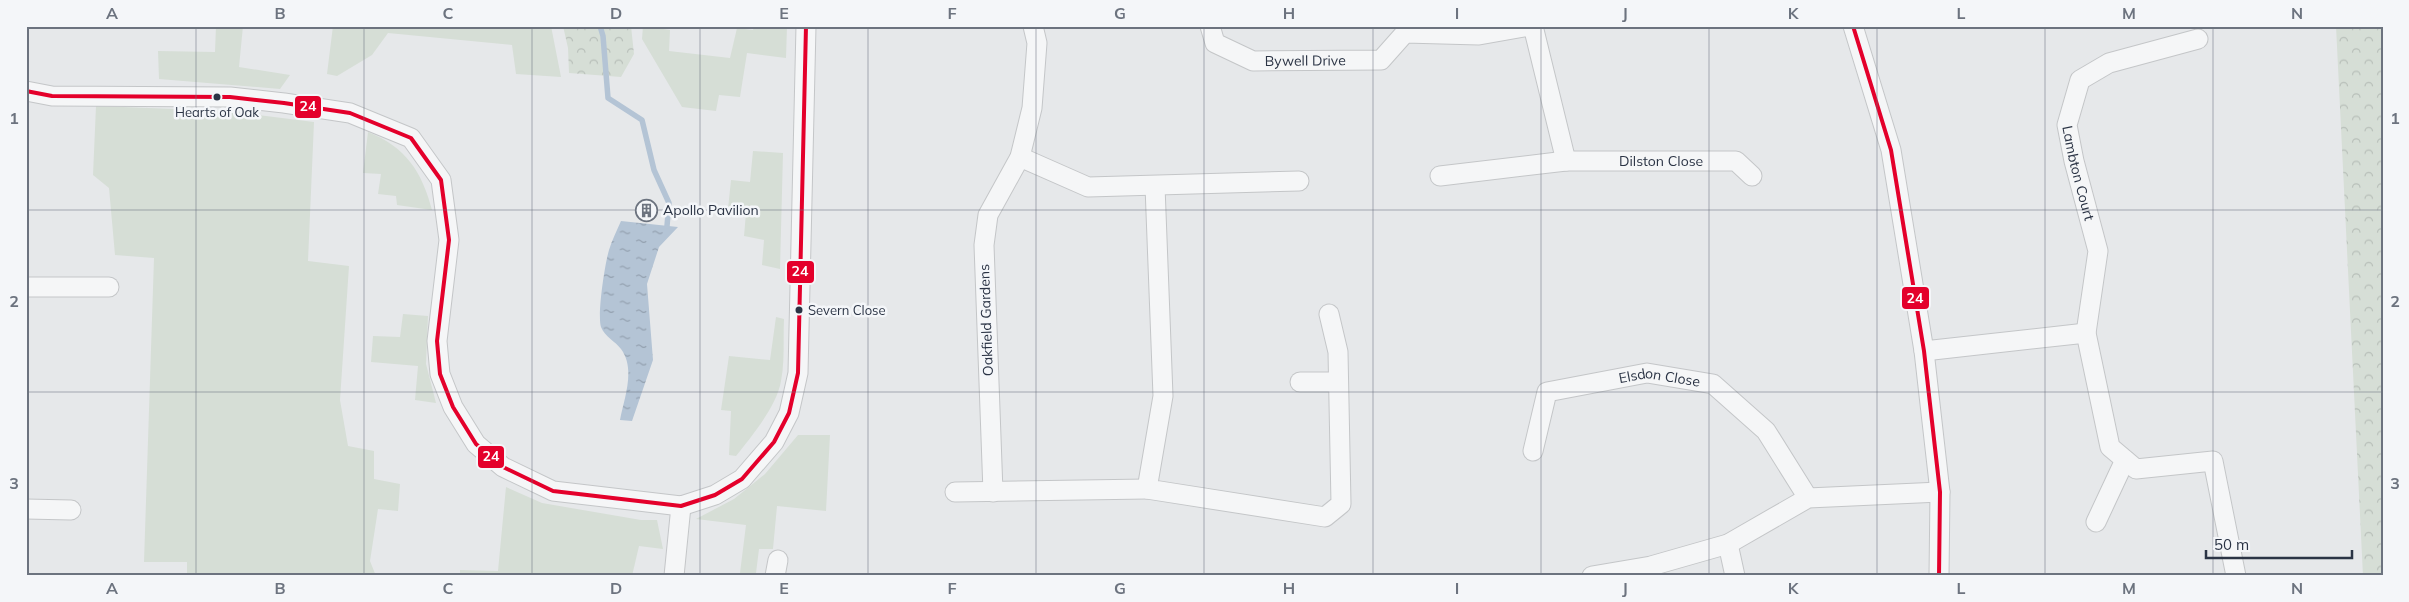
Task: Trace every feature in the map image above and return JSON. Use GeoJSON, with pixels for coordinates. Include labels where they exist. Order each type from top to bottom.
{"type":"FeatureCollection","features":[{"type":"Feature","properties":{"kind":"street"},"geometry":{"type":"LineString","coordinates":[[26,91],[52,96],[78,91],[230,97],[284,103],[350,113],[411,138],[441,180],[449,240],[437,341],[440,374],[450,398],[476,444],[503,467],[554,491],[681,506],[715,495],[742,479],[774,442],[790,413],[798,373],[806,26]]}},
{"type":"Feature","properties":{"kind":"street","name":"Oakfield Gardens"},"geometry":{"type":"LineString","coordinates":[[993,492],[984,245],[988,215],[1020,157],[1032,108],[1037,43],[1033,26]]}},
{"type":"Feature","properties":{"kind":"street","name":"Bywell Drive"},"geometry":{"type":"LineString","coordinates":[[1210,26],[1215,43],[1253,61],[1381,60],[1405,30],[1478,35],[1531,26]]}},
{"type":"Feature","properties":{"kind":"street"},"geometry":{"type":"LineString","coordinates":[[1531,26],[1566,161]]}},
{"type":"Feature","properties":{"kind":"street"},"geometry":{"type":"LineString","coordinates":[[1853,26],[1891,150],[1924,351],[1940,492],[1939,576]]}},
{"type":"Feature","properties":{"kind":"street","name":"Lambton Court"},"geometry":{"type":"LineString","coordinates":[[2198,39],[2109,63],[2080,80],[2068,125],[2074,161],[2098,251],[2086,332],[2110,447],[2136,469],[2213,461],[2236,576]]}},
{"type":"Feature","properties":{"kind":"street"},"geometry":{"type":"LineString","coordinates":[[1020,157],[1088,187],[1299,181]]}},
{"type":"Feature","properties":{"kind":"street","name":"Dilston Close"},"geometry":{"type":"LineString","coordinates":[[1440,176],[1566,161],[1736,161],[1752,176]]}},
{"type":"Feature","properties":{"kind":"street"},"geometry":{"type":"LineString","coordinates":[[1147,489],[1163,396],[1155,186]]}},
{"type":"Feature","properties":{"kind":"street"},"geometry":{"type":"LineString","coordinates":[[26,287],[109,287]]}},
{"type":"Feature","properties":{"kind":"street"},"geometry":{"type":"LineString","coordinates":[[955,492],[1147,489],[1325,516],[1341,504],[1338,352],[1329,314]]}},
{"type":"Feature","properties":{"kind":"street"},"geometry":{"type":"LineString","coordinates":[[1924,351],[2086,332]]}},
{"type":"Feature","properties":{"kind":"street","name":"Elsdon Close"},"geometry":{"type":"LineString","coordinates":[[1533,451],[1547,392],[1647,373],[1685,379],[1713,384],[1766,431],[1808,498]]}},
{"type":"Feature","properties":{"kind":"street"},"geometry":{"type":"LineString","coordinates":[[1300,382],[1338,382]]}},
{"type":"Feature","properties":{"kind":"street"},"geometry":{"type":"LineString","coordinates":[[2096,522],[2125,460]]}},
{"type":"Feature","properties":{"kind":"street"},"geometry":{"type":"LineString","coordinates":[[1592,576],[1652,566],[1728,544],[1808,498],[1940,492]]}},
{"type":"Feature","properties":{"kind":"street"},"geometry":{"type":"LineString","coordinates":[[674,576],[681,506]]}},
{"type":"Feature","properties":{"kind":"street"},"geometry":{"type":"LineString","coordinates":[[26,509],[71,510]]}},
{"type":"Feature","properties":{"kind":"street"},"geometry":{"type":"LineString","coordinates":[[1728,544],[1735,576]]}},
{"type":"Feature","properties":{"kind":"green space"},"geometry":{"type":"Polygon","coordinates":[[[216,26],[243,26],[239,67],[290,75],[280,89],[159,79],[158,51],[215,52],[216,26]]]}},
{"type":"Feature","properties":{"kind":"green space"},"geometry":{"type":"Polygon","coordinates":[[[333,26],[551,26],[561,77],[516,74],[512,45],[388,33],[372,55],[337,76],[327,74],[333,26]]]}},
{"type":"Feature","properties":{"kind":"green space"},"geometry":{"type":"Polygon","coordinates":[[[563,26],[631,26],[634,54],[621,77],[569,73],[568,48],[563,26]]]}},
{"type":"Feature","properties":{"kind":"green space"},"geometry":{"type":"Polygon","coordinates":[[[643,26],[670,30],[669,51],[730,58],[737,28],[753,30],[754,26],[787,26],[786,58],[747,53],[740,97],[719,95],[716,111],[682,107],[642,39],[643,26]]]}},
{"type":"Feature","properties":{"kind":"green space"},"geometry":{"type":"Polygon","coordinates":[[[2336,26],[2383,26],[2383,576],[2363,576],[2336,26]]]}},
{"type":"Feature","properties":{"kind":"green space"},"geometry":{"type":"Polygon","coordinates":[[[96,106],[227,111],[314,122],[308,261],[349,266],[340,400],[348,446],[374,451],[374,479],[400,484],[398,511],[378,509],[370,561],[376,576],[187,576],[187,562],[144,562],[154,258],[115,255],[109,188],[93,175],[96,106]]]}},
{"type":"Feature","properties":{"kind":"green space"},"geometry":{"type":"Polygon","coordinates":[[[368,132],[393,145],[411,162],[423,184],[432,210],[397,205],[396,196],[378,194],[381,174],[363,173],[368,132]]]}},
{"type":"Feature","properties":{"kind":"green space"},"geometry":{"type":"Polygon","coordinates":[[[753,151],[783,153],[780,269],[762,265],[764,240],[744,236],[746,213],[728,209],[731,180],[750,182],[753,151]]]}},
{"type":"Feature","properties":{"kind":"green space"},"geometry":{"type":"Polygon","coordinates":[[[403,314],[428,316],[426,364],[436,403],[415,400],[418,366],[371,362],[373,336],[400,337],[403,314]]]}},
{"type":"Feature","properties":{"kind":"green space"},"geometry":{"type":"Polygon","coordinates":[[[776,317],[784,319],[783,366],[779,391],[763,421],[749,440],[736,456],[729,455],[731,411],[721,410],[729,356],[770,360],[776,317]]]}},
{"type":"Feature","properties":{"kind":"green space"},"geometry":{"type":"Polygon","coordinates":[[[798,435],[830,435],[826,511],[777,506],[773,549],[759,549],[756,573],[740,573],[746,525],[696,519],[734,499],[765,474],[798,435]]]}},
{"type":"Feature","properties":{"kind":"green space"},"geometry":{"type":"Polygon","coordinates":[[[506,487],[542,503],[641,520],[657,520],[663,549],[639,546],[632,576],[599,576],[579,573],[578,576],[460,576],[460,570],[498,571],[506,487]]]}},
{"type":"Feature","properties":{"kind":"water"},"geometry":{"type":"Polygon","coordinates":[[[621,221],[678,227],[659,247],[647,284],[653,360],[632,421],[620,420],[628,384],[628,366],[621,349],[603,330],[600,321],[607,257],[621,221]]]}},
{"type":"Feature","properties":{"kind":"waterway"},"geometry":{"type":"LineString","coordinates":[[600,26],[603,36],[608,98],[642,120],[654,170],[669,203],[667,226]]}},
{"type":"Feature","properties":{"kind":"transit line","name":"24"},"geometry":{"type":"LineString","coordinates":[[26,91],[52,96],[230,97],[284,103],[350,113],[411,138],[441,180],[449,240],[437,341],[440,374],[453,407],[476,444],[503,467],[553,491],[681,506],[715,495],[742,479],[774,442],[789,413],[798,373],[806,26]]}},
{"type":"Feature","properties":{"kind":"transit line","name":"24"},"geometry":{"type":"LineString","coordinates":[[1853,26],[1891,150],[1924,351],[1940,492],[1939,576]]}},
{"type":"Feature","properties":{"kind":"place","name":"Hearts of Oak"},"geometry":{"type":"Point","coordinates":[217,97]}},
{"type":"Feature","properties":{"kind":"place","name":"Apollo Pavilion"},"geometry":{"type":"Point","coordinates":[647,210]}},
{"type":"Feature","properties":{"kind":"place","name":"Severn Close"},"geometry":{"type":"Point","coordinates":[799,310]}}]}
